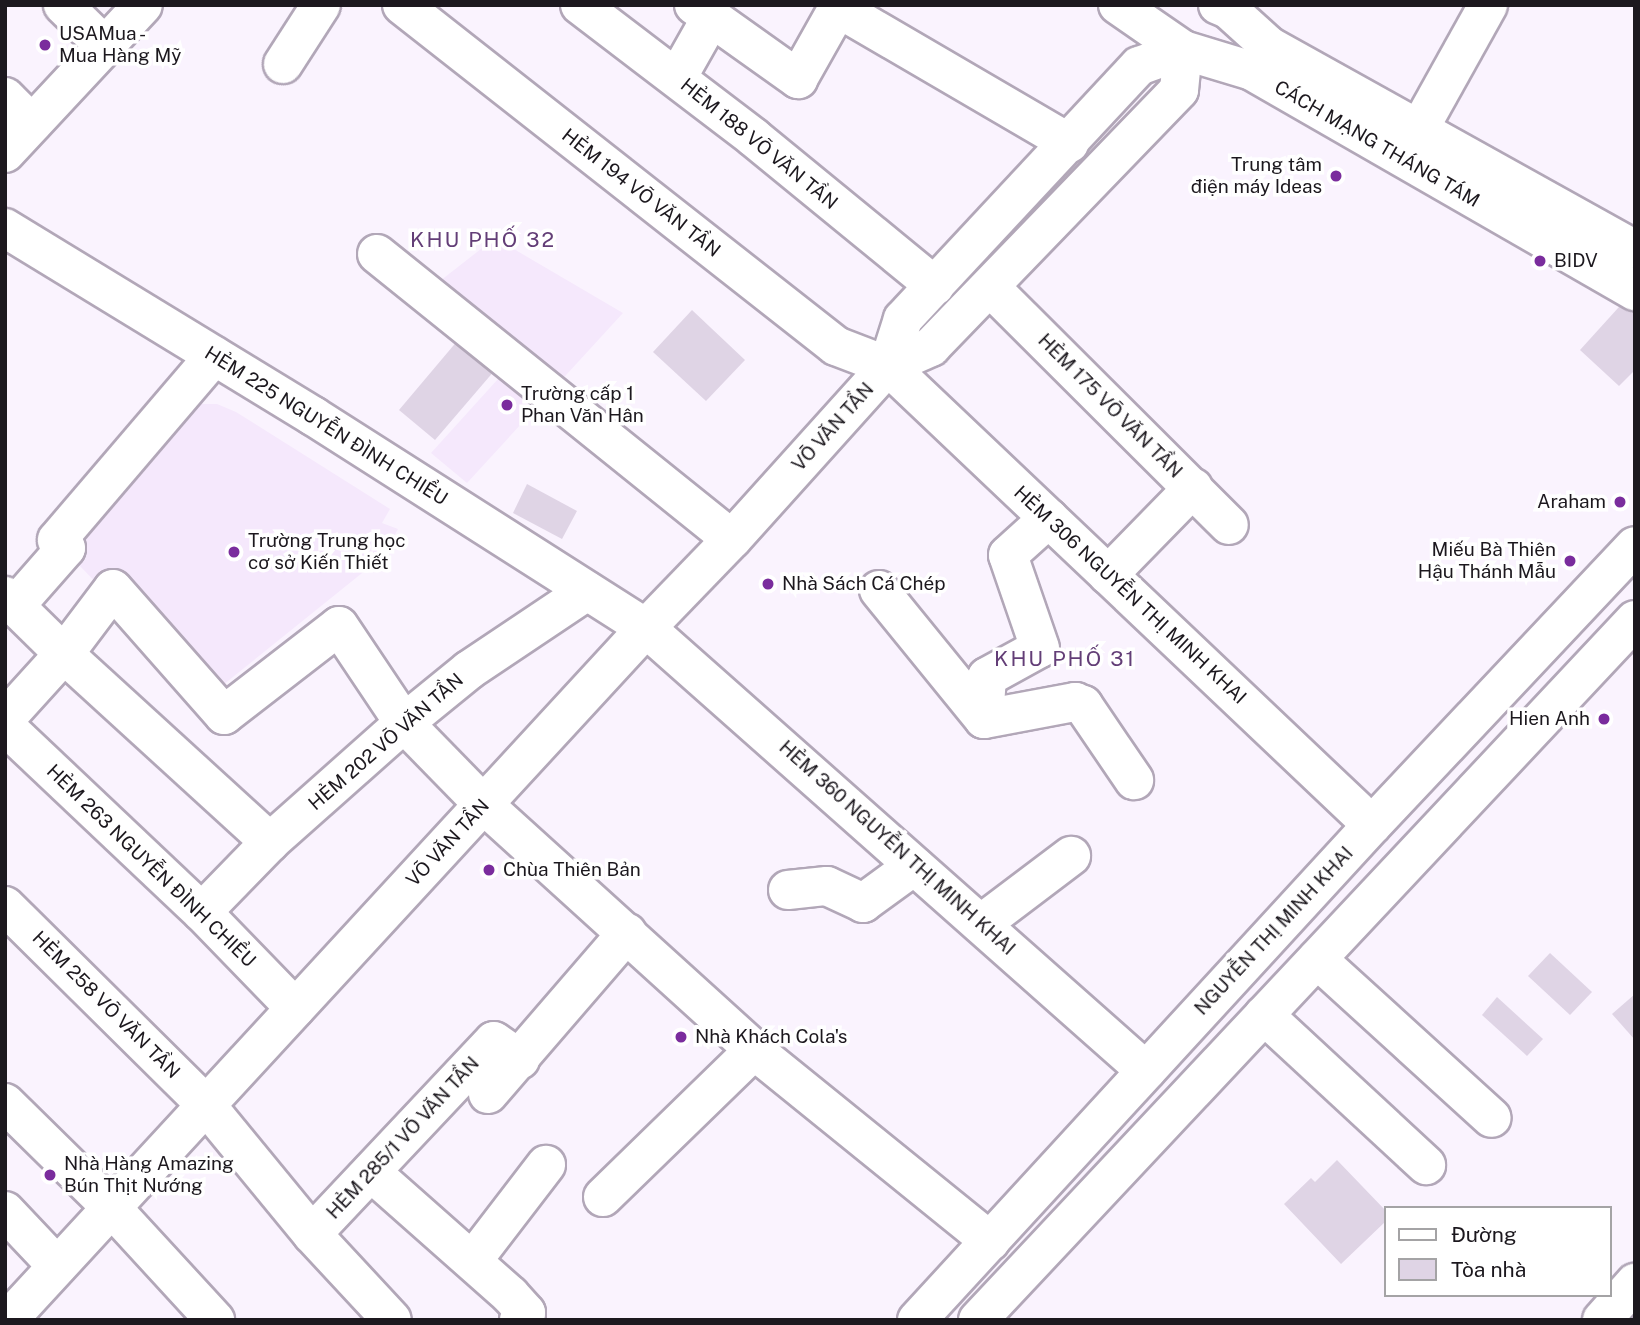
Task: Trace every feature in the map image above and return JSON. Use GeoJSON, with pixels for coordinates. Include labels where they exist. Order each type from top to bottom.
{"type":"FeatureCollection","features":[{"type":"Feature","properties":{"kind":"street"},"geometry":{"type":"LineString","coordinates":[[63,5],[105,46]]}},
{"type":"Feature","properties":{"kind":"street"},"geometry":{"type":"LineString","coordinates":[[5,153],[143,5]]}},
{"type":"Feature","properties":{"kind":"street"},"geometry":{"type":"LineString","coordinates":[[283,64],[321,5]]}},
{"type":"Feature","properties":{"kind":"street","name":"HẺM 194 VÕ VĂN TẦN"},"geometry":{"type":"LineString","coordinates":[[402,5],[836,346],[888,366]]}},
{"type":"Feature","properties":{"kind":"street","name":"CÁCH MẠNG THÁNG TÁM"},"geometry":{"type":"LineString","coordinates":[[1118,5],[1183,50],[1251,71],[1635,291]]}},
{"type":"Feature","properties":{"kind":"street"},"geometry":{"type":"LineString","coordinates":[[1418,131],[1488,5]]}},
{"type":"Feature","properties":{"kind":"street"},"geometry":{"type":"LineString","coordinates":[[677,78],[702,11],[798,79],[836,6],[1069,143]]}},
{"type":"Feature","properties":{"kind":"street","name":"VÕ VĂN TẦN"},"geometry":{"type":"LineString","coordinates":[[888,366],[903,318],[1139,66],[1183,50],[1226,6]]}},
{"type":"Feature","properties":{"kind":"street","name":"CÁCH MẠNG THÁNG TÁM"},"geometry":{"type":"LineString","coordinates":[[1226,6],[1269,46],[1635,250]]}},
{"type":"Feature","properties":{"kind":"street","name":"HẺM 188 VÕ VĂN TẦN"},"geometry":{"type":"LineString","coordinates":[[587,8],[935,286]]}},
{"type":"Feature","properties":{"kind":"street","name":"VÕ VĂN TẦN"},"geometry":{"type":"LineString","coordinates":[[8,1320],[646,628],[732,539],[888,366],[931,347],[1179,90],[1183,50]]}},
{"type":"Feature","properties":{"kind":"street"},"geometry":{"type":"LineString","coordinates":[[5,97],[32,124]]}},
{"type":"Feature","properties":{"kind":"street","name":"HẺM 225 NGUYỄN ÐÌNH CHIỂU"},"geometry":{"type":"LineString","coordinates":[[5,228],[646,628]]}},
{"type":"Feature","properties":{"kind":"street"},"geometry":{"type":"LineString","coordinates":[[377,254],[732,539]]}},
{"type":"Feature","properties":{"kind":"street","name":"HẺM 175 VÕ VĂN TẦN"},"geometry":{"type":"LineString","coordinates":[[990,287],[1229,525]]}},
{"type":"Feature","properties":{"kind":"street"},"geometry":{"type":"LineString","coordinates":[[214,356],[57,540],[66,548],[10,601],[64,654],[270,842]]}},
{"type":"Feature","properties":{"kind":"street","name":"HẺM 306 NGUYỄN THỊ MINH KHAI"},"geometry":{"type":"LineString","coordinates":[[888,366],[1410,859]]}},
{"type":"Feature","properties":{"kind":"street"},"geometry":{"type":"LineString","coordinates":[[1108,575],[1192,488]]}},
{"type":"Feature","properties":{"kind":"street"},"geometry":{"type":"LineString","coordinates":[[984,719],[987,677],[1040,648],[1008,555],[1049,519]]}},
{"type":"Feature","properties":{"kind":"street","name":"NGUYỄN THỊ MINH KHAI"},"geometry":{"type":"LineString","coordinates":[[917,1320],[1372,825],[1635,546]]}},
{"type":"Feature","properties":{"kind":"street"},"geometry":{"type":"LineString","coordinates":[[5,719],[64,654],[113,589],[224,715],[339,626],[404,723],[483,804],[754,1050],[990,1241]]}},
{"type":"Feature","properties":{"kind":"street"},"geometry":{"type":"LineString","coordinates":[[879,590],[984,719]]}},
{"type":"Feature","properties":{"kind":"street","name":"HẺM 202 VÕ VĂN TẦN"},"geometry":{"type":"LineString","coordinates":[[202,912],[270,842],[404,723],[469,670],[587,591]]}},
{"type":"Feature","properties":{"kind":"street"},"geometry":{"type":"LineString","coordinates":[[978,1320],[1635,620]]}},
{"type":"Feature","properties":{"kind":"street","name":"HẺM 360 NGUYỄN THỊ MINH KHAI"},"geometry":{"type":"LineString","coordinates":[[646,628],[1146,1071]]}},
{"type":"Feature","properties":{"kind":"street"},"geometry":{"type":"LineString","coordinates":[[984,719],[1074,702],[1083,705],[1133,780]]}},
{"type":"Feature","properties":{"kind":"street","name":"HẺM 263 NGUYỄN ÐÌNH CHIỂU"},"geometry":{"type":"LineString","coordinates":[[5,726],[202,912],[295,1008]]}},
{"type":"Feature","properties":{"kind":"street"},"geometry":{"type":"LineString","coordinates":[[981,924],[1071,856]]}},
{"type":"Feature","properties":{"kind":"street"},"geometry":{"type":"LineString","coordinates":[[788,890],[827,886],[863,903],[914,866]]}},
{"type":"Feature","properties":{"kind":"street","name":"HẺM 258 VÕ VĂN TẦN"},"geometry":{"type":"LineString","coordinates":[[5,906],[206,1105],[312,1234],[392,1320]]}},
{"type":"Feature","properties":{"kind":"street"},"geometry":{"type":"LineString","coordinates":[[488,1094],[507,1050],[627,933]]}},
{"type":"Feature","properties":{"kind":"street"},"geometry":{"type":"LineString","coordinates":[[1317,959],[1492,1118]]}},
{"type":"Feature","properties":{"kind":"street"},"geometry":{"type":"LineString","coordinates":[[1264,1015],[1426,1165]]}},
{"type":"Feature","properties":{"kind":"street","name":"HẺM 285/1 VÕ VĂN TẦN"},"geometry":{"type":"LineString","coordinates":[[312,1234],[371,1172],[507,1050]]}},
{"type":"Feature","properties":{"kind":"street"},"geometry":{"type":"LineString","coordinates":[[603,1197],[754,1050]]}},
{"type":"Feature","properties":{"kind":"street"},"geometry":{"type":"LineString","coordinates":[[5,1103],[111,1207],[215,1320]]}},
{"type":"Feature","properties":{"kind":"street"},"geometry":{"type":"LineString","coordinates":[[473,1260],[546,1165]]}},
{"type":"Feature","properties":{"kind":"street"},"geometry":{"type":"LineString","coordinates":[[371,1172],[442,1238],[473,1260],[527,1317]]}},
{"type":"Feature","properties":{"kind":"street"},"geometry":{"type":"LineString","coordinates":[[5,1211],[57,1266]]}},
{"type":"Feature","properties":{"kind":"street"},"geometry":{"type":"LineString","coordinates":[[1602,1320],[1635,1283]]}},
{"type":"Feature","properties":{"kind":"shaded area","name":"Trường cấp 1 Phan Văn Hân"},"geometry":{"type":"Polygon","coordinates":[[[495,238],[623,313],[467,483],[431,453],[518,357],[431,288],[495,238]]]}},
{"type":"Feature","properties":{"kind":"shaded area","name":"Trường Trung học cơ sở Kiến Thiết"},"geometry":{"type":"Polygon","coordinates":[[[201,404],[217,404],[236,412],[390,509],[382,523],[398,529],[382,557],[208,697],[75,561],[87,546],[71,532],[201,404]]]}},
{"type":"Feature","properties":{"kind":"building"},"geometry":{"type":"Polygon","coordinates":[[[1628,297],[1635,303],[1635,370],[1619,386],[1580,350],[1628,297]]]}},
{"type":"Feature","properties":{"kind":"building"},"geometry":{"type":"Polygon","coordinates":[[[692,310],[745,360],[706,401],[653,352],[692,310]]]}},
{"type":"Feature","properties":{"kind":"building"},"geometry":{"type":"Polygon","coordinates":[[[464,333],[501,363],[435,440],[399,410],[464,333]]]}},
{"type":"Feature","properties":{"kind":"building"},"geometry":{"type":"Polygon","coordinates":[[[527,484],[577,511],[562,539],[513,513],[527,484]]]}},
{"type":"Feature","properties":{"kind":"building"},"geometry":{"type":"Polygon","coordinates":[[[1550,953],[1592,992],[1570,1015],[1528,976],[1550,953]]]}},
{"type":"Feature","properties":{"kind":"building"},"geometry":{"type":"Polygon","coordinates":[[[1635,994],[1635,1040],[1612,1014],[1635,994]]]}},
{"type":"Feature","properties":{"kind":"building"},"geometry":{"type":"Polygon","coordinates":[[[1497,997],[1543,1039],[1527,1056],[1482,1015],[1497,997]]]}},
{"type":"Feature","properties":{"kind":"building"},"geometry":{"type":"Polygon","coordinates":[[[1337,1160],[1384,1209],[1384,1223],[1341,1264],[1284,1204],[1311,1178],[1315,1182],[1337,1160]]]}},
{"type":"Feature","properties":{"kind":"place","name":"USAMua - Mua Hàng Mỹ"},"geometry":{"type":"Point","coordinates":[45,45]}},
{"type":"Feature","properties":{"kind":"place","name":"Trung tâm điện máy Ideas"},"geometry":{"type":"Point","coordinates":[1336,176]}},
{"type":"Feature","properties":{"kind":"place","name":"BIDV"},"geometry":{"type":"Point","coordinates":[1540,261]}},
{"type":"Feature","properties":{"kind":"place","name":"Trường cấp 1 Phan Văn Hân"},"geometry":{"type":"Point","coordinates":[507,405]}},
{"type":"Feature","properties":{"kind":"place","name":"Araham"},"geometry":{"type":"Point","coordinates":[1620,502]}},
{"type":"Feature","properties":{"kind":"place","name":"Trường Trung học cơ sở Kiến Thiết"},"geometry":{"type":"Point","coordinates":[234,552]}},
{"type":"Feature","properties":{"kind":"place","name":"Miếu Bà Thiên Hậu Thánh Mẫu"},"geometry":{"type":"Point","coordinates":[1570,561]}},
{"type":"Feature","properties":{"kind":"place","name":"Nhà Sách Cá Chép"},"geometry":{"type":"Point","coordinates":[768,584]}},
{"type":"Feature","properties":{"kind":"place","name":"Hien Anh"},"geometry":{"type":"Point","coordinates":[1604,719]}},
{"type":"Feature","properties":{"kind":"place","name":"Chùa Thiên Bản"},"geometry":{"type":"Point","coordinates":[489,870]}},
{"type":"Feature","properties":{"kind":"place","name":"Nhà Khách Cola's"},"geometry":{"type":"Point","coordinates":[681,1037]}},
{"type":"Feature","properties":{"kind":"place","name":"Nhà Hàng Amazing Bún Thịt Nướng"},"geometry":{"type":"Point","coordinates":[50,1175]}},
{"type":"Feature","properties":{"kind":"district","name":"KHU PHỐ 32"},"geometry":{"type":"Point","coordinates":[483,240]}},
{"type":"Feature","properties":{"kind":"district","name":"KHU PHỐ 31"},"geometry":{"type":"Point","coordinates":[1065,659]}}]}
